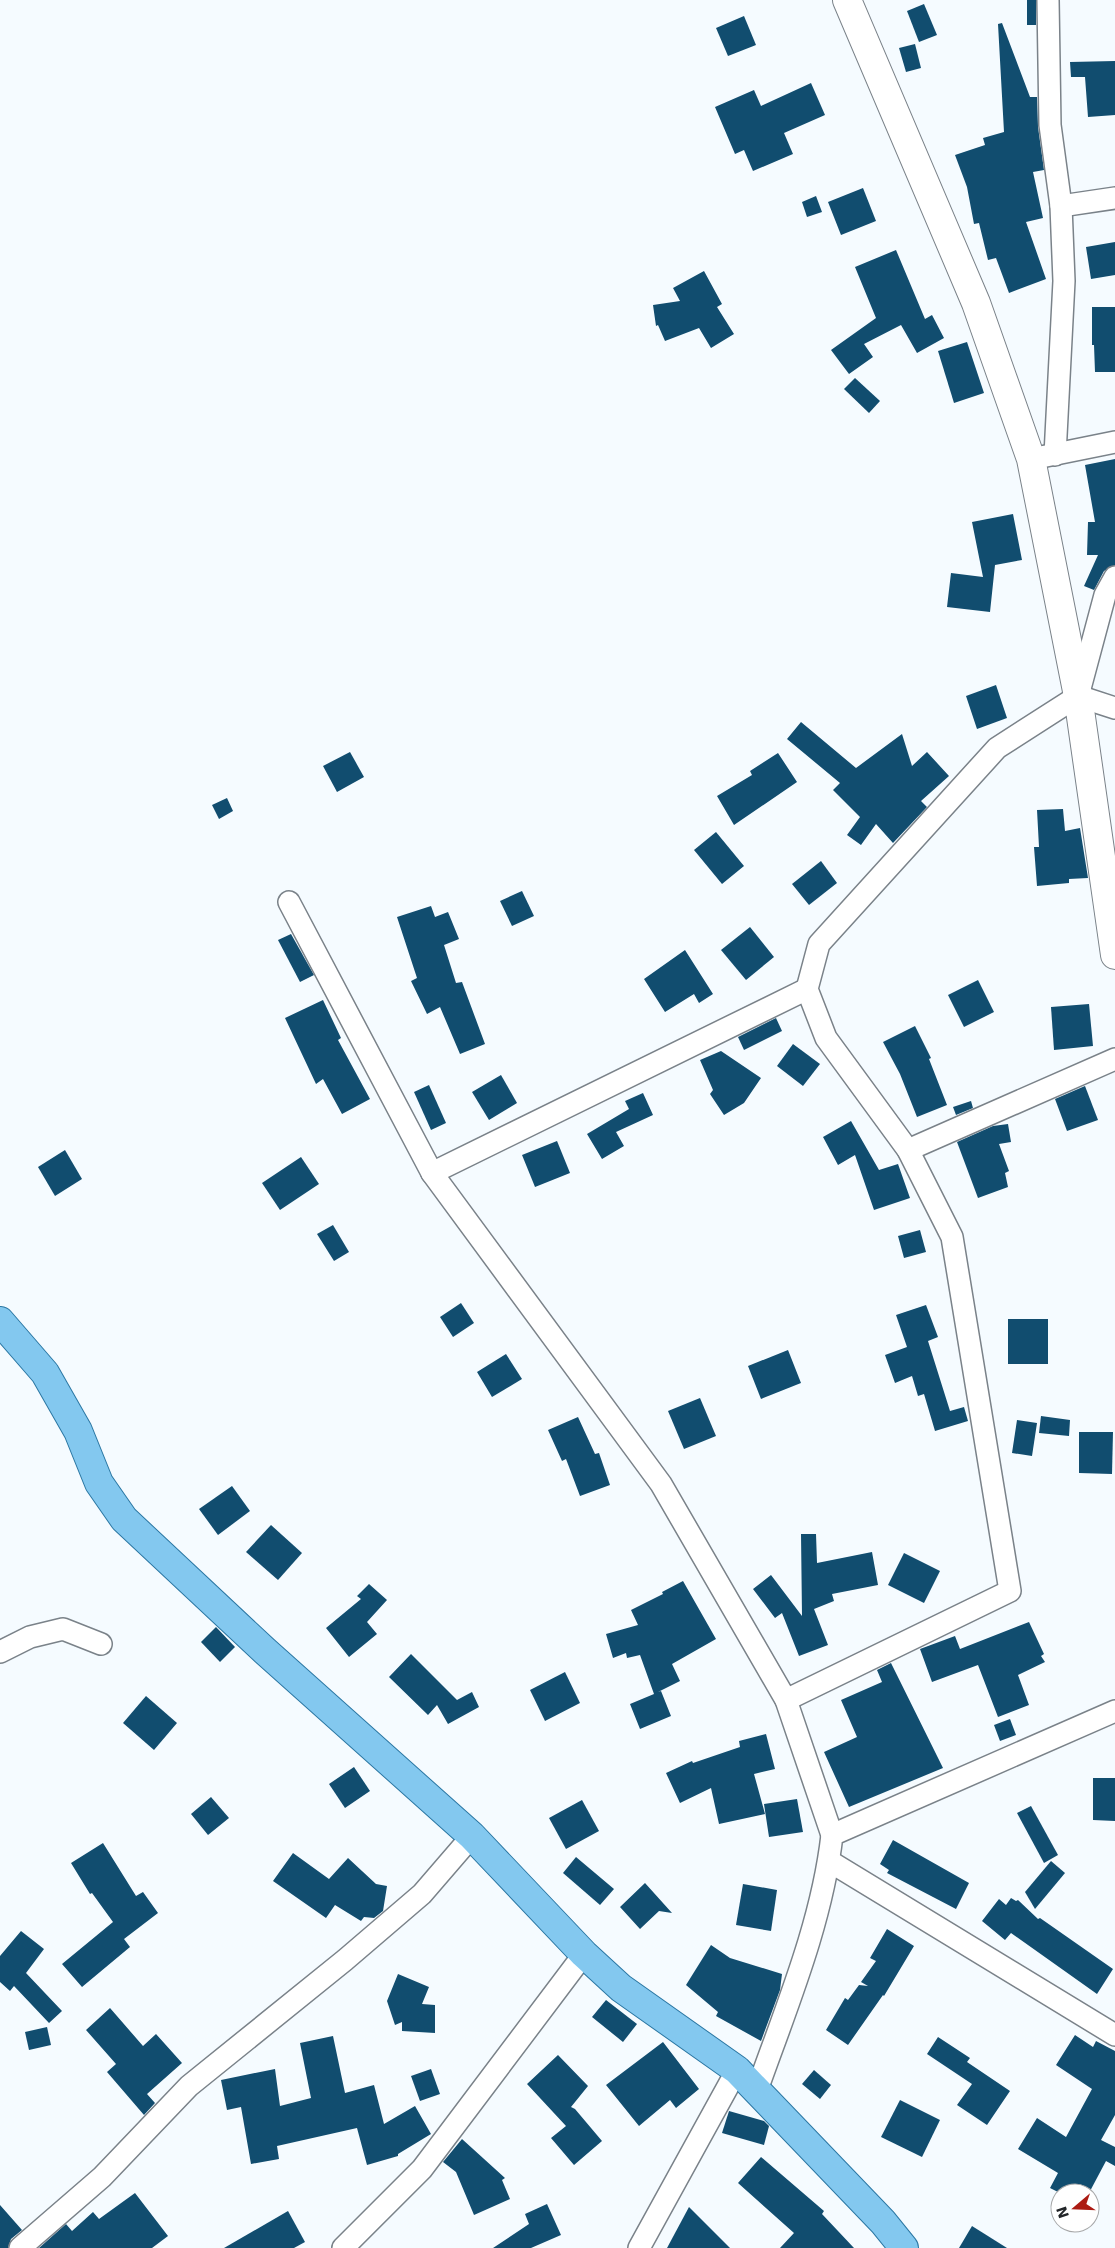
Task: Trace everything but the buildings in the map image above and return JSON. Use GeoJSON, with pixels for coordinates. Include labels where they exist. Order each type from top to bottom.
{"type":"FeatureCollection","features":[{"type":"Feature","properties":{"kind":"main road"},"geometry":{"type":"LineString","coordinates":[[0,1322],[45,1373],[78,1431],[99,1483],[124,1519],[258,1644],[472,1836],[584,1954],[621,1988],[736,2070],[883,2222],[904,2248]]}},
{"type":"Feature","properties":{"kind":"street"},"geometry":{"type":"LineString","coordinates":[[847,0],[1043,457]]}},
{"type":"Feature","properties":{"kind":"street"},"geometry":{"type":"LineString","coordinates":[[1048,0],[1050,125],[1061,206],[1064,281],[1043,457],[1115,955]]}},
{"type":"Feature","properties":{"kind":"street"},"geometry":{"type":"LineString","coordinates":[[1061,206],[1115,198]]}},
{"type":"Feature","properties":{"kind":"street"},"geometry":{"type":"LineString","coordinates":[[1043,457],[1115,442]]}},
{"type":"Feature","properties":{"kind":"street"},"geometry":{"type":"LineString","coordinates":[[786,1700],[1010,1591],[952,1237],[908,1150],[826,1038],[807,989],[819,944],[997,748],[1078,696],[1105,595],[1115,577]]}},
{"type":"Feature","properties":{"kind":"street"},"geometry":{"type":"LineString","coordinates":[[1078,696],[1115,708]]}},
{"type":"Feature","properties":{"kind":"street"},"geometry":{"type":"LineString","coordinates":[[290,902],[432,1173],[661,1484],[786,1700],[832,1835],[830,1861],[805,1953],[757,2090]]}},
{"type":"Feature","properties":{"kind":"street"},"geometry":{"type":"LineString","coordinates":[[432,1173],[807,989]]}},
{"type":"Feature","properties":{"kind":"street"},"geometry":{"type":"LineString","coordinates":[[908,1150],[1115,1059]]}},
{"type":"Feature","properties":{"kind":"street"},"geometry":{"type":"LineString","coordinates":[[0,1652],[30,1637],[63,1630],[101,1644]]}},
{"type":"Feature","properties":{"kind":"street"},"geometry":{"type":"LineString","coordinates":[[832,1835],[1115,1711]]}},
{"type":"Feature","properties":{"kind":"street"},"geometry":{"type":"LineString","coordinates":[[20,2248],[102,2177],[190,2086],[345,1960],[422,1894],[472,1836]]}},
{"type":"Feature","properties":{"kind":"street"},"geometry":{"type":"LineString","coordinates":[[830,1861],[1115,2034]]}},
{"type":"Feature","properties":{"kind":"street"},"geometry":{"type":"LineString","coordinates":[[343,2248],[422,2169],[584,1954]]}},
{"type":"Feature","properties":{"kind":"street"},"geometry":{"type":"LineString","coordinates":[[639,2248],[736,2070]]}}]}
